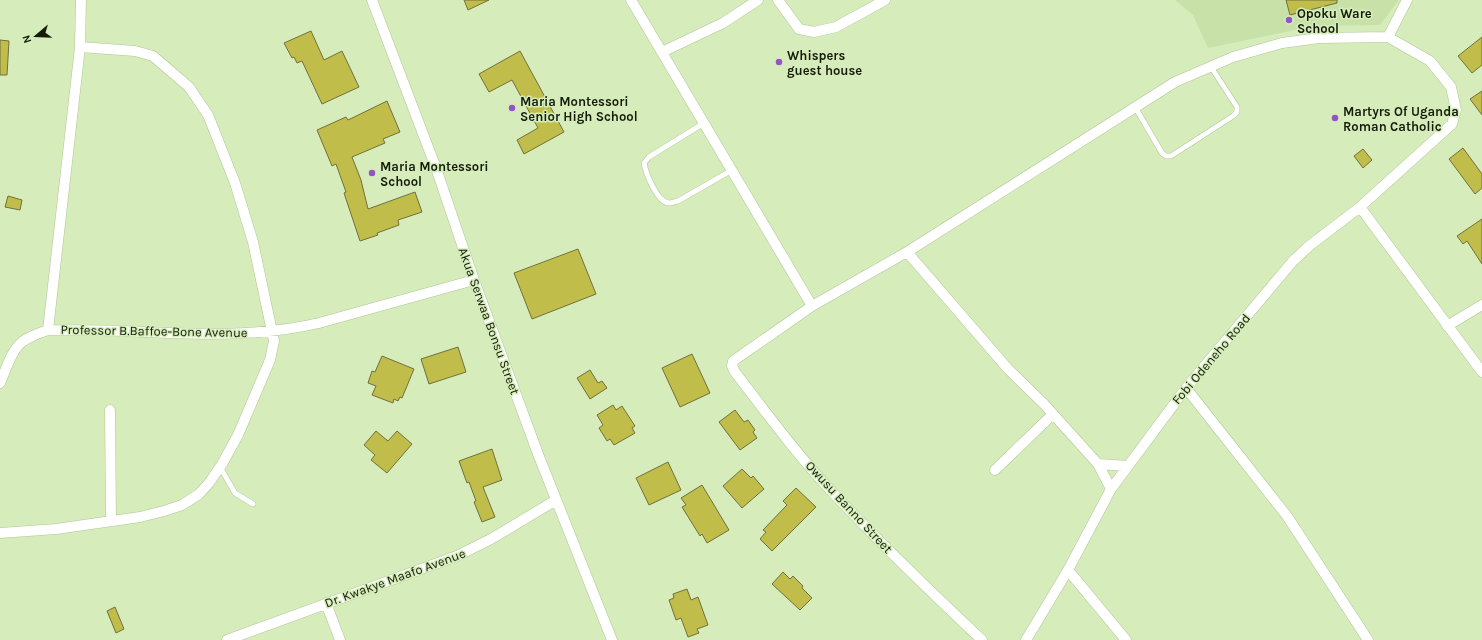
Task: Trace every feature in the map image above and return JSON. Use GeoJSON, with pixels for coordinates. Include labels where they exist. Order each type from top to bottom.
{"type":"FeatureCollection","features":[{"type":"Feature","properties":{"kind":"street"},"geometry":{"type":"LineString","coordinates":[[48,330],[80,47],[81,0]]}},
{"type":"Feature","properties":{"kind":"street","name":"Akua Serwaa Bonsu Street"},"geometry":{"type":"LineString","coordinates":[[372,0],[436,168],[474,280],[538,454],[612,640]]}},
{"type":"Feature","properties":{"kind":"street"},"geometry":{"type":"LineString","coordinates":[[631,0],[812,306],[907,252],[1175,82],[1233,57],[1282,43],[1319,38],[1388,38],[1407,0]]}},
{"type":"Feature","properties":{"kind":"street"},"geometry":{"type":"LineString","coordinates":[[662,52],[723,23],[758,0]]}},
{"type":"Feature","properties":{"kind":"street"},"geometry":{"type":"LineString","coordinates":[[778,0],[799,29],[814,32],[836,27],[885,0]]}},
{"type":"Feature","properties":{"kind":"street","name":"Fobi Odeneho Road"},"geometry":{"type":"LineString","coordinates":[[1026,640],[1068,570],[1111,489],[1186,388],[1293,261],[1309,246],[1360,207],[1452,124],[1456,110],[1451,87],[1430,61],[1388,38]]}},
{"type":"Feature","properties":{"kind":"street"},"geometry":{"type":"LineString","coordinates":[[0,533],[56,529],[158,513],[182,505],[199,494],[220,467],[238,435],[270,360],[274,341],[253,242],[235,183],[211,121],[189,87],[153,56],[134,51],[80,47]]}},
{"type":"Feature","properties":{"kind":"street"},"geometry":{"type":"LineString","coordinates":[[1360,207],[1482,372]]}},
{"type":"Feature","properties":{"kind":"street"},"geometry":{"type":"LineString","coordinates":[[907,252],[1008,369],[1053,414],[1098,464],[1111,489]]}},
{"type":"Feature","properties":{"kind":"street","name":"Professor B.Baffoe-Bone Avenue"},"geometry":{"type":"LineString","coordinates":[[0,383],[21,342],[33,335],[48,330],[170,334],[272,331],[319,323],[474,280]]}},
{"type":"Feature","properties":{"kind":"street"},"geometry":{"type":"LineString","coordinates":[[1447,326],[1482,305]]}},
{"type":"Feature","properties":{"kind":"street","name":"Owusu Banno Street"},"geometry":{"type":"LineString","coordinates":[[812,306],[732,363],[732,369],[774,424],[834,494],[917,579],[982,640]]}},
{"type":"Feature","properties":{"kind":"street"},"geometry":{"type":"LineString","coordinates":[[1186,388],[1287,516],[1368,640]]}},
{"type":"Feature","properties":{"kind":"street"},"geometry":{"type":"LineString","coordinates":[[110,410],[111,521]]}},
{"type":"Feature","properties":{"kind":"street"},"geometry":{"type":"LineString","coordinates":[[995,470],[1053,414]]}},
{"type":"Feature","properties":{"kind":"street"},"geometry":{"type":"LineString","coordinates":[[1098,464],[1128,466]]}},
{"type":"Feature","properties":{"kind":"street","name":"Dr. Kwakye Maafo Avenue"},"geometry":{"type":"LineString","coordinates":[[227,640],[457,556],[497,536],[556,500]]}},
{"type":"Feature","properties":{"kind":"street"},"geometry":{"type":"LineString","coordinates":[[1068,570],[1126,640]]}},
{"type":"Feature","properties":{"kind":"street"},"geometry":{"type":"LineString","coordinates":[[326,603],[340,640]]}},
{"type":"Feature","properties":{"kind":"lane"},"geometry":{"type":"LineString","coordinates":[[1135,107],[1162,153],[1166,156],[1171,156],[1237,112],[1237,107],[1211,67]]}},
{"type":"Feature","properties":{"kind":"lane"},"geometry":{"type":"LineString","coordinates":[[704,123],[648,157],[644,163],[646,174],[661,200],[669,203],[678,201],[732,170]]}},
{"type":"Feature","properties":{"kind":"lane"},"geometry":{"type":"LineString","coordinates":[[220,467],[235,493],[253,504]]}},
{"type":"Feature","properties":{"kind":"shaded area","name":"Opoku Ware School"},"geometry":{"type":"Polygon","coordinates":[[[1175,0],[1399,0],[1380,25],[1314,26],[1208,48],[1193,15],[1175,0]]]}},
{"type":"Feature","properties":{"kind":"building"},"geometry":{"type":"Polygon","coordinates":[[[464,0],[489,0],[468,10],[464,0]]]}},
{"type":"Feature","properties":{"kind":"building"},"geometry":{"type":"Polygon","coordinates":[[[1286,0],[1337,0],[1337,3],[1290,15],[1286,0]]]}},
{"type":"Feature","properties":{"kind":"building"},"geometry":{"type":"Polygon","coordinates":[[[311,31],[324,60],[342,51],[359,87],[322,104],[302,61],[297,63],[294,57],[292,58],[284,43],[311,31]]]}},
{"type":"Feature","properties":{"kind":"building"},"geometry":{"type":"Polygon","coordinates":[[[1482,37],[1482,65],[1472,73],[1458,56],[1482,37]]]}},
{"type":"Feature","properties":{"kind":"building"},"geometry":{"type":"Polygon","coordinates":[[[0,40],[9,41],[7,75],[0,75],[0,40]]]}},
{"type":"Feature","properties":{"kind":"building"},"geometry":{"type":"Polygon","coordinates":[[[520,51],[564,132],[524,154],[517,140],[538,128],[512,80],[489,92],[479,74],[520,51]]]}},
{"type":"Feature","properties":{"kind":"building"},"geometry":{"type":"Polygon","coordinates":[[[1482,91],[1482,115],[1470,99],[1482,91]]]}},
{"type":"Feature","properties":{"kind":"building"},"geometry":{"type":"Polygon","coordinates":[[[387,101],[400,132],[383,139],[385,143],[352,157],[361,180],[368,209],[415,192],[422,212],[398,220],[399,225],[377,233],[378,235],[360,241],[344,193],[346,192],[336,164],[332,166],[317,130],[346,117],[348,120],[387,101]]]}},
{"type":"Feature","properties":{"kind":"building"},"geometry":{"type":"Polygon","coordinates":[[[1463,148],[1482,174],[1482,188],[1475,194],[1449,159],[1463,148]]]}},
{"type":"Feature","properties":{"kind":"building"},"geometry":{"type":"Polygon","coordinates":[[[1363,149],[1372,160],[1363,168],[1354,156],[1363,149]]]}},
{"type":"Feature","properties":{"kind":"building"},"geometry":{"type":"Polygon","coordinates":[[[8,196],[22,200],[20,210],[5,207],[8,196]]]}},
{"type":"Feature","properties":{"kind":"building"},"geometry":{"type":"Polygon","coordinates":[[[1482,219],[1482,264],[1467,241],[1463,244],[1457,236],[1482,219]]]}},
{"type":"Feature","properties":{"kind":"building"},"geometry":{"type":"Polygon","coordinates":[[[578,249],[596,294],[532,319],[514,273],[578,249]]]}},
{"type":"Feature","properties":{"kind":"building"},"geometry":{"type":"Polygon","coordinates":[[[458,347],[466,372],[429,384],[421,359],[458,347]]]}},
{"type":"Feature","properties":{"kind":"building"},"geometry":{"type":"Polygon","coordinates":[[[692,354],[710,393],[680,407],[662,368],[692,354]]]}},
{"type":"Feature","properties":{"kind":"building"},"geometry":{"type":"Polygon","coordinates":[[[382,356],[414,369],[402,398],[400,397],[398,401],[394,399],[393,403],[372,395],[376,386],[368,383],[372,371],[375,372],[382,356]]]}},
{"type":"Feature","properties":{"kind":"building"},"geometry":{"type":"Polygon","coordinates":[[[590,370],[598,383],[602,381],[607,388],[590,399],[577,378],[590,370]]]}},
{"type":"Feature","properties":{"kind":"building"},"geometry":{"type":"Polygon","coordinates":[[[613,405],[616,410],[622,406],[635,426],[632,428],[635,433],[614,445],[610,439],[607,441],[599,428],[603,425],[597,415],[613,405]]]}},
{"type":"Feature","properties":{"kind":"building"},"geometry":{"type":"Polygon","coordinates":[[[735,410],[744,422],[748,420],[755,430],[753,432],[757,438],[740,450],[719,422],[735,410]]]}},
{"type":"Feature","properties":{"kind":"building"},"geometry":{"type":"Polygon","coordinates":[[[376,431],[388,441],[397,431],[412,444],[387,473],[371,460],[375,455],[364,445],[376,431]]]}},
{"type":"Feature","properties":{"kind":"building"},"geometry":{"type":"Polygon","coordinates":[[[492,449],[502,480],[483,487],[495,517],[482,522],[474,502],[476,501],[469,482],[467,483],[459,461],[492,449]]]}},
{"type":"Feature","properties":{"kind":"building"},"geometry":{"type":"Polygon","coordinates":[[[668,462],[681,490],[649,505],[636,478],[668,462]]]}},
{"type":"Feature","properties":{"kind":"building"},"geometry":{"type":"Polygon","coordinates":[[[742,469],[751,478],[753,476],[764,489],[742,508],[723,486],[742,469]]]}},
{"type":"Feature","properties":{"kind":"building"},"geometry":{"type":"Polygon","coordinates":[[[702,485],[729,530],[707,543],[702,534],[700,536],[682,507],[686,505],[681,498],[702,485]]]}},
{"type":"Feature","properties":{"kind":"building"},"geometry":{"type":"Polygon","coordinates":[[[796,488],[816,507],[772,551],[760,539],[766,532],[763,530],[787,505],[783,501],[796,488]]]}},
{"type":"Feature","properties":{"kind":"building"},"geometry":{"type":"Polygon","coordinates":[[[783,572],[790,579],[793,576],[812,598],[800,610],[772,584],[783,572]]]}},
{"type":"Feature","properties":{"kind":"building"},"geometry":{"type":"Polygon","coordinates":[[[687,589],[691,600],[698,597],[708,625],[697,629],[699,633],[688,637],[681,618],[676,620],[669,600],[674,598],[673,594],[687,589]]]}},
{"type":"Feature","properties":{"kind":"building"},"geometry":{"type":"Polygon","coordinates":[[[115,607],[124,629],[116,633],[107,611],[115,607]]]}},
{"type":"Feature","properties":{"kind":"place","name":"Opoku Ware School"},"geometry":{"type":"Point","coordinates":[1289,20]}},
{"type":"Feature","properties":{"kind":"place","name":"Whispers guest house"},"geometry":{"type":"Point","coordinates":[779,62]}},
{"type":"Feature","properties":{"kind":"place","name":"Maria Montessori Senior High School"},"geometry":{"type":"Point","coordinates":[512,108]}},
{"type":"Feature","properties":{"kind":"place","name":"Martyrs Of Uganda Roman Catholic"},"geometry":{"type":"Point","coordinates":[1335,118]}},
{"type":"Feature","properties":{"kind":"place","name":"Maria Montessori School"},"geometry":{"type":"Point","coordinates":[372,173]}}]}
